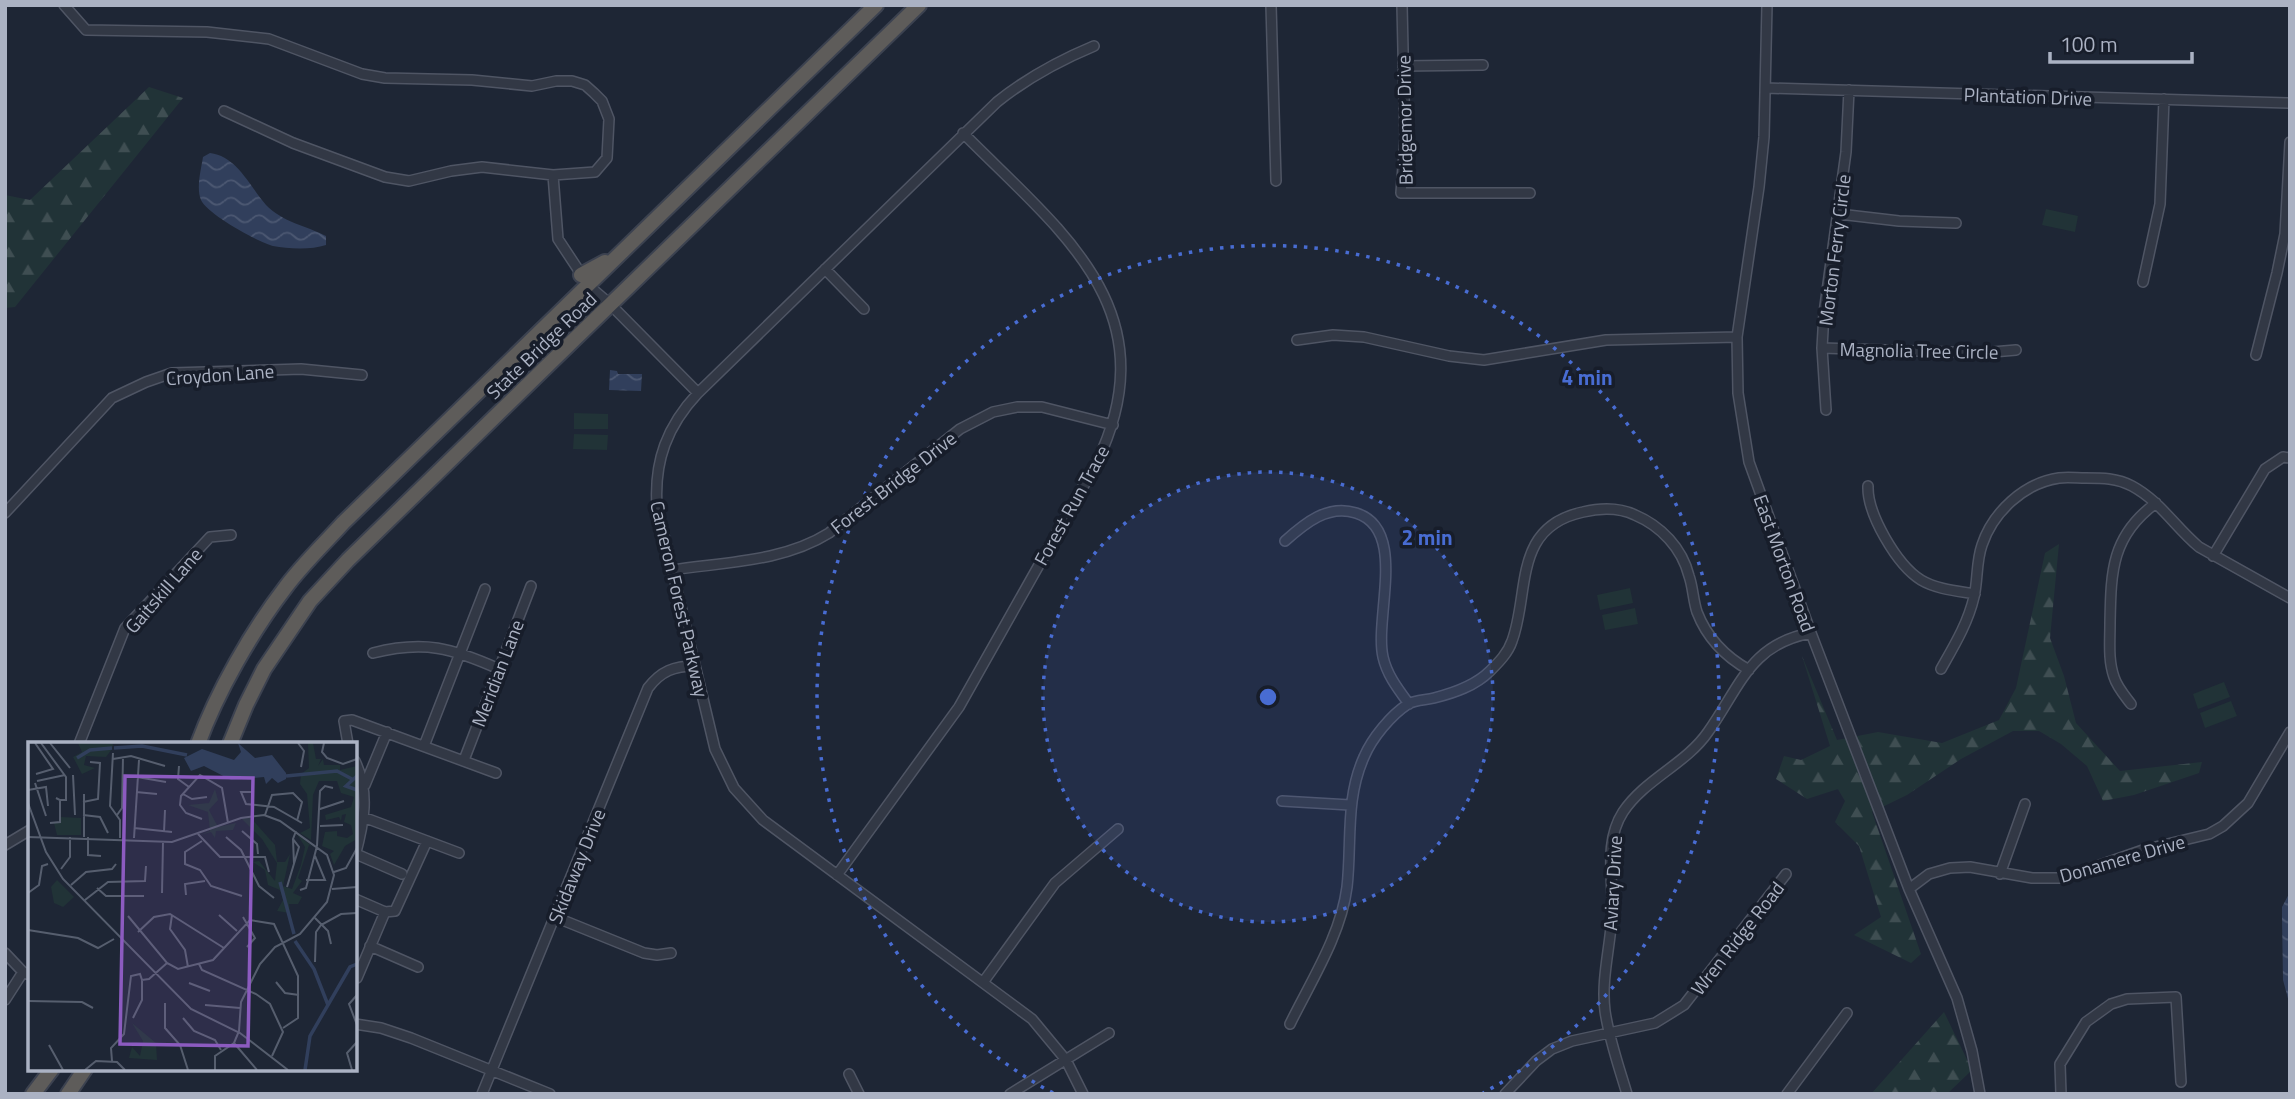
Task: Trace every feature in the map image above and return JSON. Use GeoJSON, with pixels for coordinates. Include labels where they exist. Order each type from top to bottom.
{"type":"FeatureCollection","features":[{"type":"Feature","properties":{"kind":"highway","name":"State Bridge Road"},"geometry":{"type":"LineString","coordinates":[[199,742],[237,662],[285,587],[343,523],[585,280],[655,221],[876,5]]}},
{"type":"Feature","properties":{"kind":"highway","name":"State Bridge Road"},"geometry":{"type":"LineString","coordinates":[[231,742],[264,669],[310,601],[348,560],[919,5]]}},
{"type":"Feature","properties":{"kind":"highway"},"geometry":{"type":"LineString","coordinates":[[33,1094],[50,1071]]}},
{"type":"Feature","properties":{"kind":"highway"},"geometry":{"type":"LineString","coordinates":[[68,1094],[84,1071]]}},
{"type":"Feature","properties":{"kind":"street"},"geometry":{"type":"LineString","coordinates":[[64,5],[86,30],[207,32],[269,39],[362,74],[385,78],[472,80],[532,86],[572,80],[585,85],[607,111],[607,158],[595,172],[553,175],[482,167],[409,181],[385,177],[293,143],[224,111]]}},
{"type":"Feature","properties":{"kind":"street"},"geometry":{"type":"LineString","coordinates":[[1271,5],[1276,181]]}},
{"type":"Feature","properties":{"kind":"street","name":"Bridgemor Drive"},"geometry":{"type":"LineString","coordinates":[[1402,5],[1405,139],[1401,192],[1530,193]]}},
{"type":"Feature","properties":{"kind":"street","name":"East Morton Road"},"geometry":{"type":"LineString","coordinates":[[1767,5],[1766,88],[1759,187],[1737,337],[1738,393],[1749,462],[1909,889],[1957,998],[1972,1051],[1980,1094]]}},
{"type":"Feature","properties":{"kind":"street","name":"Cameron Forest Parkway"},"geometry":{"type":"LineString","coordinates":[[1083,1094],[1066,1059],[1032,1019],[763,820],[734,788],[715,749],[695,666],[657,506],[657,468],[671,427],[698,393],[963,133],[1024,80],[1055,62],[1094,46]]}},
{"type":"Feature","properties":{"kind":"street"},"geometry":{"type":"LineString","coordinates":[[1403,66],[1483,65]]}},
{"type":"Feature","properties":{"kind":"street","name":"Plantation Drive"},"geometry":{"type":"LineString","coordinates":[[1766,88],[2290,103]]}},
{"type":"Feature","properties":{"kind":"street","name":"Morton Ferry Circle"},"geometry":{"type":"LineString","coordinates":[[1826,410],[1822,348],[1824,313],[1846,152],[1849,90]]}},
{"type":"Feature","properties":{"kind":"street"},"geometry":{"type":"LineString","coordinates":[[2143,282],[2160,204],[2164,99]]}},
{"type":"Feature","properties":{"kind":"street","name":"Forest Run Trace"},"geometry":{"type":"LineString","coordinates":[[837,874],[959,707],[1097,462],[1112,425],[1120,382],[1117,336],[1104,292],[1079,253],[963,133]]}},
{"type":"Feature","properties":{"kind":"street"},"geometry":{"type":"LineString","coordinates":[[2256,355],[2284,234],[2290,142]]}},
{"type":"Feature","properties":{"kind":"street"},"geometry":{"type":"LineString","coordinates":[[553,175],[558,239],[585,280],[698,393]]}},
{"type":"Feature","properties":{"kind":"street"},"geometry":{"type":"LineString","coordinates":[[1839,214],[1899,221],[1956,223]]}},
{"type":"Feature","properties":{"kind":"street"},"geometry":{"type":"LineString","coordinates":[[1079,253],[1088,244]]}},
{"type":"Feature","properties":{"kind":"street"},"geometry":{"type":"LineString","coordinates":[[825,269],[864,309]]}},
{"type":"Feature","properties":{"kind":"street"},"geometry":{"type":"LineString","coordinates":[[1297,340],[1333,335],[1364,337],[1449,356],[1484,360],[1606,340],[1737,337]]}},
{"type":"Feature","properties":{"kind":"street","name":"Magnolia Tree Circle"},"geometry":{"type":"LineString","coordinates":[[1822,348],[1981,353],[2016,350]]}},
{"type":"Feature","properties":{"kind":"street","name":"Croydon Lane"},"geometry":{"type":"LineString","coordinates":[[5,513],[112,398],[146,382],[172,373],[301,369],[362,375]]}},
{"type":"Feature","properties":{"kind":"street","name":"Forest Bridge Drive"},"geometry":{"type":"LineString","coordinates":[[672,570],[783,553],[811,544],[829,533],[960,429],[993,412],[1017,407],[1042,407],[1112,425]]}},
{"type":"Feature","properties":{"kind":"street"},"geometry":{"type":"LineString","coordinates":[[2213,556],[2265,469],[2283,457],[2290,458]]}},
{"type":"Feature","properties":{"kind":"street"},"geometry":{"type":"LineString","coordinates":[[1941,669],[1964,628],[1975,594],[1978,557],[1987,531],[2006,506],[2031,488],[2059,478],[2106,478],[2133,486],[2178,524],[2186,536],[2213,556],[2269,584],[2290,598]]}},
{"type":"Feature","properties":{"kind":"street"},"geometry":{"type":"LineString","coordinates":[[1868,486],[1867,498],[1871,511],[1907,568],[1932,585],[1975,594]]}},
{"type":"Feature","properties":{"kind":"street"},"geometry":{"type":"LineString","coordinates":[[2131,704],[2114,680],[2109,660],[2111,576],[2116,553],[2126,533],[2140,514],[2155,503]]}},
{"type":"Feature","properties":{"kind":"street"},"geometry":{"type":"LineString","coordinates":[[1290,1024],[1342,914],[1347,887],[1350,805],[1365,753],[1391,720],[1409,704],[1473,684],[1501,659],[1512,642],[1526,564],[1548,530],[1564,518],[1597,509],[1616,509],[1634,514],[1655,526],[1669,538],[1686,566],[1697,610],[1706,632],[1724,654],[1749,670]]}},
{"type":"Feature","properties":{"kind":"street"},"geometry":{"type":"LineString","coordinates":[[1285,541],[1303,526],[1333,510],[1360,514],[1371,520],[1381,533],[1385,547],[1380,629],[1382,655],[1388,675],[1409,704]]}},
{"type":"Feature","properties":{"kind":"street","name":"Gaitskill Lane"},"geometry":{"type":"LineString","coordinates":[[80,742],[125,628],[210,537],[231,535]]}},
{"type":"Feature","properties":{"kind":"street","name":"Meridian Lane"},"geometry":{"type":"LineString","coordinates":[[464,760],[531,586]]}},
{"type":"Feature","properties":{"kind":"street"},"geometry":{"type":"LineString","coordinates":[[424,746],[485,589]]}},
{"type":"Feature","properties":{"kind":"street","name":"Aviary Drive"},"geometry":{"type":"LineString","coordinates":[[1627,1094],[1605,1010],[1604,985],[1612,915],[1611,849],[1616,825],[1634,797],[1683,760],[1706,736],[1760,654],[1792,636],[1811,633]]}},
{"type":"Feature","properties":{"kind":"street"},"geometry":{"type":"LineString","coordinates":[[373,653],[408,646],[460,652],[499,668]]}},
{"type":"Feature","properties":{"kind":"street","name":"Skidaway Drive"},"geometry":{"type":"LineString","coordinates":[[482,1094],[648,688],[656,677],[667,670],[680,666],[695,666]]}},
{"type":"Feature","properties":{"kind":"street"},"geometry":{"type":"LineString","coordinates":[[347,742],[344,729],[346,720],[387,732],[496,773]]}},
{"type":"Feature","properties":{"kind":"street"},"geometry":{"type":"LineString","coordinates":[[364,787],[387,732]]}},
{"type":"Feature","properties":{"kind":"street","name":"Donamere Drive"},"geometry":{"type":"LineString","coordinates":[[1909,889],[1929,874],[1950,868],[1970,867],[2032,878],[2063,878],[2143,850],[2209,834],[2223,826],[2249,803],[2290,732]]}},
{"type":"Feature","properties":{"kind":"street"},"geometry":{"type":"LineString","coordinates":[[357,765],[364,779],[363,817],[357,850]]}},
{"type":"Feature","properties":{"kind":"street"},"geometry":{"type":"LineString","coordinates":[[1282,801],[1350,805]]}},
{"type":"Feature","properties":{"kind":"street"},"geometry":{"type":"LineString","coordinates":[[2000,874],[2025,804]]}},
{"type":"Feature","properties":{"kind":"street"},"geometry":{"type":"LineString","coordinates":[[363,817],[459,853]]}},
{"type":"Feature","properties":{"kind":"street"},"geometry":{"type":"LineString","coordinates":[[984,981],[1055,883],[1118,829]]}},
{"type":"Feature","properties":{"kind":"street"},"geometry":{"type":"LineString","coordinates":[[5,845],[28,831]]}},
{"type":"Feature","properties":{"kind":"street"},"geometry":{"type":"LineString","coordinates":[[357,900],[385,912],[395,911],[427,841]]}},
{"type":"Feature","properties":{"kind":"street"},"geometry":{"type":"LineString","coordinates":[[357,855],[402,874]]}},
{"type":"Feature","properties":{"kind":"street","name":"Wren Ridge Road"},"geometry":{"type":"LineString","coordinates":[[1505,1094],[1536,1061],[1552,1049],[1572,1041],[1656,1023],[1684,1005],[1786,874]]}},
{"type":"Feature","properties":{"kind":"street"},"geometry":{"type":"LineString","coordinates":[[357,978],[385,912]]}},
{"type":"Feature","properties":{"kind":"street"},"geometry":{"type":"LineString","coordinates":[[555,917],[643,953],[671,953]]}},
{"type":"Feature","properties":{"kind":"street"},"geometry":{"type":"LineString","coordinates":[[370,946],[418,967]]}},
{"type":"Feature","properties":{"kind":"street"},"geometry":{"type":"LineString","coordinates":[[5,953],[26,973],[5,1000]]}},
{"type":"Feature","properties":{"kind":"street"},"geometry":{"type":"LineString","coordinates":[[2061,1094],[2060,1064],[2071,1044],[2086,1023],[2111,1004],[2127,999],[2176,997],[2181,1082]]}},
{"type":"Feature","properties":{"kind":"street"},"geometry":{"type":"LineString","coordinates":[[1787,1094],[1847,1013]]}},
{"type":"Feature","properties":{"kind":"street"},"geometry":{"type":"LineString","coordinates":[[357,1024],[401,1035],[550,1094]]}},
{"type":"Feature","properties":{"kind":"street"},"geometry":{"type":"LineString","coordinates":[[1010,1094],[1109,1033]]}},
{"type":"Feature","properties":{"kind":"street"},"geometry":{"type":"LineString","coordinates":[[849,1074],[859,1094]]}},
{"type":"Feature","properties":{"kind":"green space"},"geometry":{"type":"Polygon","coordinates":[[[149,87],[183,98],[15,307],[5,308],[5,195],[30,200],[149,87]]]}},
{"type":"Feature","properties":{"kind":"green space"},"geometry":{"type":"Polygon","coordinates":[[[2046,209],[2078,216],[2075,232],[2042,225],[2046,209]]]}},
{"type":"Feature","properties":{"kind":"green space"},"geometry":{"type":"Polygon","coordinates":[[[574,413],[608,414],[608,429],[574,429],[574,413]]]}},
{"type":"Feature","properties":{"kind":"green space"},"geometry":{"type":"Polygon","coordinates":[[[574,434],[608,435],[607,450],[573,449],[574,434]]]}},
{"type":"Feature","properties":{"kind":"green space"},"geometry":{"type":"Polygon","coordinates":[[[2059,544],[2050,638],[2064,676],[2076,723],[2120,771],[2202,762],[2199,773],[2134,795],[2103,801],[2087,766],[2061,744],[2039,731],[2013,731],[1961,759],[1907,795],[1872,812],[1921,954],[1911,963],[1854,935],[1881,917],[1859,846],[1835,822],[1845,801],[1838,789],[1807,799],[1776,779],[1784,756],[1801,760],[1830,746],[1802,656],[1837,740],[1878,732],[1942,743],[1999,720],[2016,688],[2045,553],[2059,544]]]}},
{"type":"Feature","properties":{"kind":"green space"},"geometry":{"type":"Polygon","coordinates":[[[1630,588],[1633,603],[1600,610],[1597,595],[1630,588]]]}},
{"type":"Feature","properties":{"kind":"green space"},"geometry":{"type":"Polygon","coordinates":[[[1635,608],[1638,624],[1605,630],[1602,615],[1635,608]]]}},
{"type":"Feature","properties":{"kind":"green space"},"geometry":{"type":"Polygon","coordinates":[[[2224,682],[2230,697],[2198,709],[2193,694],[2224,682]]]}},
{"type":"Feature","properties":{"kind":"green space"},"geometry":{"type":"Polygon","coordinates":[[[2231,701],[2237,716],[2205,728],[2200,713],[2231,701]]]}},
{"type":"Feature","properties":{"kind":"green space"},"geometry":{"type":"Polygon","coordinates":[[[1944,1012],[1972,1070],[1947,1094],[1871,1094],[1944,1012]]]}},
{"type":"Feature","properties":{"kind":"water"},"geometry":{"type":"Polygon","coordinates":[[[210,153],[220,155],[235,166],[272,211],[326,236],[326,245],[314,248],[273,246],[245,233],[213,213],[201,200],[199,190],[203,157],[210,153]]]}},
{"type":"Feature","properties":{"kind":"water"},"geometry":{"type":"Polygon","coordinates":[[[610,370],[617,371],[618,374],[642,374],[641,391],[609,390],[610,370]]]}},
{"type":"Feature","properties":{"kind":"water"},"geometry":{"type":"Polygon","coordinates":[[[2290,892],[2290,1006],[2283,980],[2282,907],[2290,892]]]}}]}
